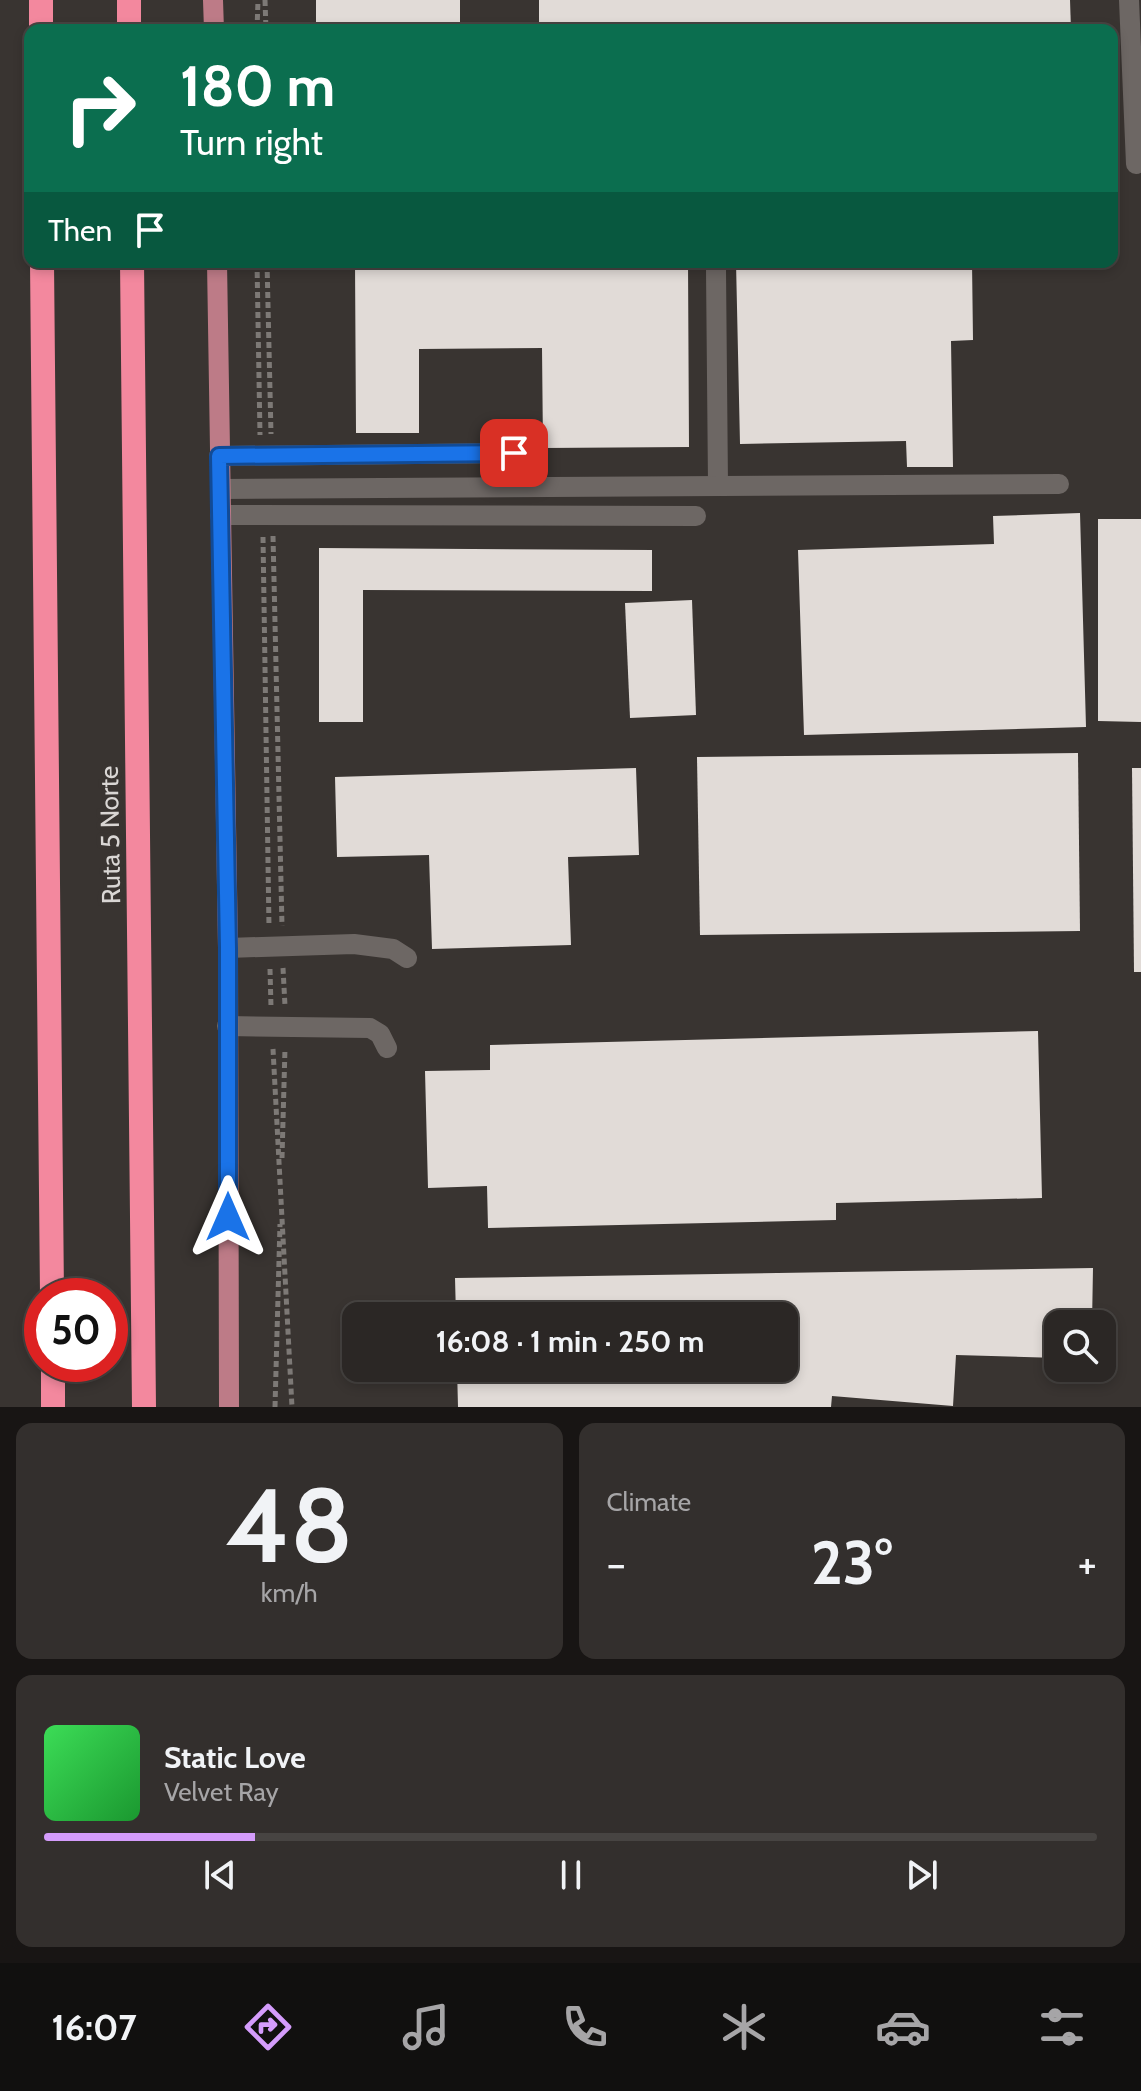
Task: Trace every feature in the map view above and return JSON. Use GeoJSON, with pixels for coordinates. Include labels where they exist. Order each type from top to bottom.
{"type":"FeatureCollection","features":[{"type":"Feature","properties":{"kind":"highway"},"geometry":{"type":"LineString","coordinates":[[41,0],[41,24]]}},
{"type":"Feature","properties":{"kind":"highway"},"geometry":{"type":"LineString","coordinates":[[129,0],[129,24]]}},
{"type":"Feature","properties":{"kind":"highway"},"geometry":{"type":"LineString","coordinates":[[42,268],[52,1278]]}},
{"type":"Feature","properties":{"kind":"highway","name":"Ruta 5 Norte"},"geometry":{"type":"LineString","coordinates":[[132,268],[144,1407]]}},
{"type":"Feature","properties":{"kind":"highway"},"geometry":{"type":"LineString","coordinates":[[53,1382],[53,1407]]}},
{"type":"Feature","properties":{"kind":"main road"},"geometry":{"type":"LineString","coordinates":[[213,0],[214,24]]}},
{"type":"Feature","properties":{"kind":"main road"},"geometry":{"type":"LineString","coordinates":[[217,268],[228,948],[229,1407]]}},
{"type":"Feature","properties":{"kind":"lane"},"geometry":{"type":"LineString","coordinates":[[1129,0],[1136,164]]}},
{"type":"Feature","properties":{"kind":"lane"},"geometry":{"type":"LineString","coordinates":[[716,270],[718,485]]}},
{"type":"Feature","properties":{"kind":"lane"},"geometry":{"type":"LineString","coordinates":[[219,456],[514,453]]}},
{"type":"Feature","properties":{"kind":"lane"},"geometry":{"type":"LineString","coordinates":[[220,489],[1059,484]]}},
{"type":"Feature","properties":{"kind":"lane"},"geometry":{"type":"LineString","coordinates":[[220,515],[696,516]]}},
{"type":"Feature","properties":{"kind":"lane"},"geometry":{"type":"LineString","coordinates":[[228,948],[354,944],[393,949],[407,958]]}},
{"type":"Feature","properties":{"kind":"lane"},"geometry":{"type":"LineString","coordinates":[[227,1026],[370,1028],[380,1034],[387,1048]]}},
{"type":"Feature","properties":{"kind":"path"},"geometry":{"type":"LineString","coordinates":[[257,24],[258,0]]}},
{"type":"Feature","properties":{"kind":"path"},"geometry":{"type":"LineString","coordinates":[[265,0],[266,24]]}},
{"type":"Feature","properties":{"kind":"path"},"geometry":{"type":"LineString","coordinates":[[257,268],[266,455]]}},
{"type":"Feature","properties":{"kind":"path"},"geometry":{"type":"LineString","coordinates":[[266,455],[267,268]]}},
{"type":"Feature","properties":{"kind":"path"},"geometry":{"type":"LineString","coordinates":[[268,515],[281,1191],[292,1407]]}},
{"type":"Feature","properties":{"kind":"path"},"geometry":{"type":"LineString","coordinates":[[268,515],[281,1191],[275,1407]]}},
{"type":"Feature","properties":{"kind":"building"},"geometry":{"type":"Polygon","coordinates":[[[316,0],[460,0],[460,24],[316,24],[316,0]]]}},
{"type":"Feature","properties":{"kind":"building"},"geometry":{"type":"Polygon","coordinates":[[[539,0],[1070,0],[1071,24],[539,24],[539,0]]]}},
{"type":"Feature","properties":{"kind":"building"},"geometry":{"type":"Polygon","coordinates":[[[355,268],[688,268],[689,447],[543,448],[542,348],[419,349],[419,433],[356,433],[355,268]]]}},
{"type":"Feature","properties":{"kind":"building"},"geometry":{"type":"Polygon","coordinates":[[[736,268],[972,268],[973,340],[951,341],[953,467],[907,467],[906,441],[740,444],[736,268]]]}},
{"type":"Feature","properties":{"kind":"building"},"geometry":{"type":"Polygon","coordinates":[[[1080,513],[1086,727],[804,735],[798,550],[994,544],[993,516],[1080,513]]]}},
{"type":"Feature","properties":{"kind":"building"},"geometry":{"type":"Polygon","coordinates":[[[1098,519],[1141,519],[1141,722],[1098,721],[1098,519]]]}},
{"type":"Feature","properties":{"kind":"building"},"geometry":{"type":"Polygon","coordinates":[[[319,548],[652,550],[652,591],[363,590],[363,722],[319,722],[319,548]]]}},
{"type":"Feature","properties":{"kind":"building"},"geometry":{"type":"Polygon","coordinates":[[[692,600],[696,715],[630,718],[625,603],[692,600]]]}},
{"type":"Feature","properties":{"kind":"building"},"geometry":{"type":"Polygon","coordinates":[[[1078,753],[1080,931],[700,935],[697,757],[1078,753]]]}},
{"type":"Feature","properties":{"kind":"building"},"geometry":{"type":"Polygon","coordinates":[[[636,768],[639,855],[568,857],[571,945],[432,949],[429,855],[337,857],[335,777],[636,768]]]}},
{"type":"Feature","properties":{"kind":"building"},"geometry":{"type":"Polygon","coordinates":[[[1132,768],[1141,768],[1141,972],[1134,972],[1132,768]]]}},
{"type":"Feature","properties":{"kind":"building"},"geometry":{"type":"Polygon","coordinates":[[[1038,1031],[1042,1198],[836,1203],[836,1220],[488,1228],[487,1186],[428,1188],[425,1071],[490,1070],[490,1045],[1038,1031]]]}},
{"type":"Feature","properties":{"kind":"building"},"geometry":{"type":"Polygon","coordinates":[[[1093,1268],[1092,1310],[1044,1310],[1044,1358],[956,1355],[953,1406],[832,1396],[831,1407],[458,1407],[457,1382],[798,1382],[798,1302],[456,1302],[455,1278],[1093,1268]]]}},
{"type":"Feature","properties":{"kind":"route"},"geometry":{"type":"LineString","coordinates":[[228,1217],[228,948],[219,456],[514,453]]}}]}
